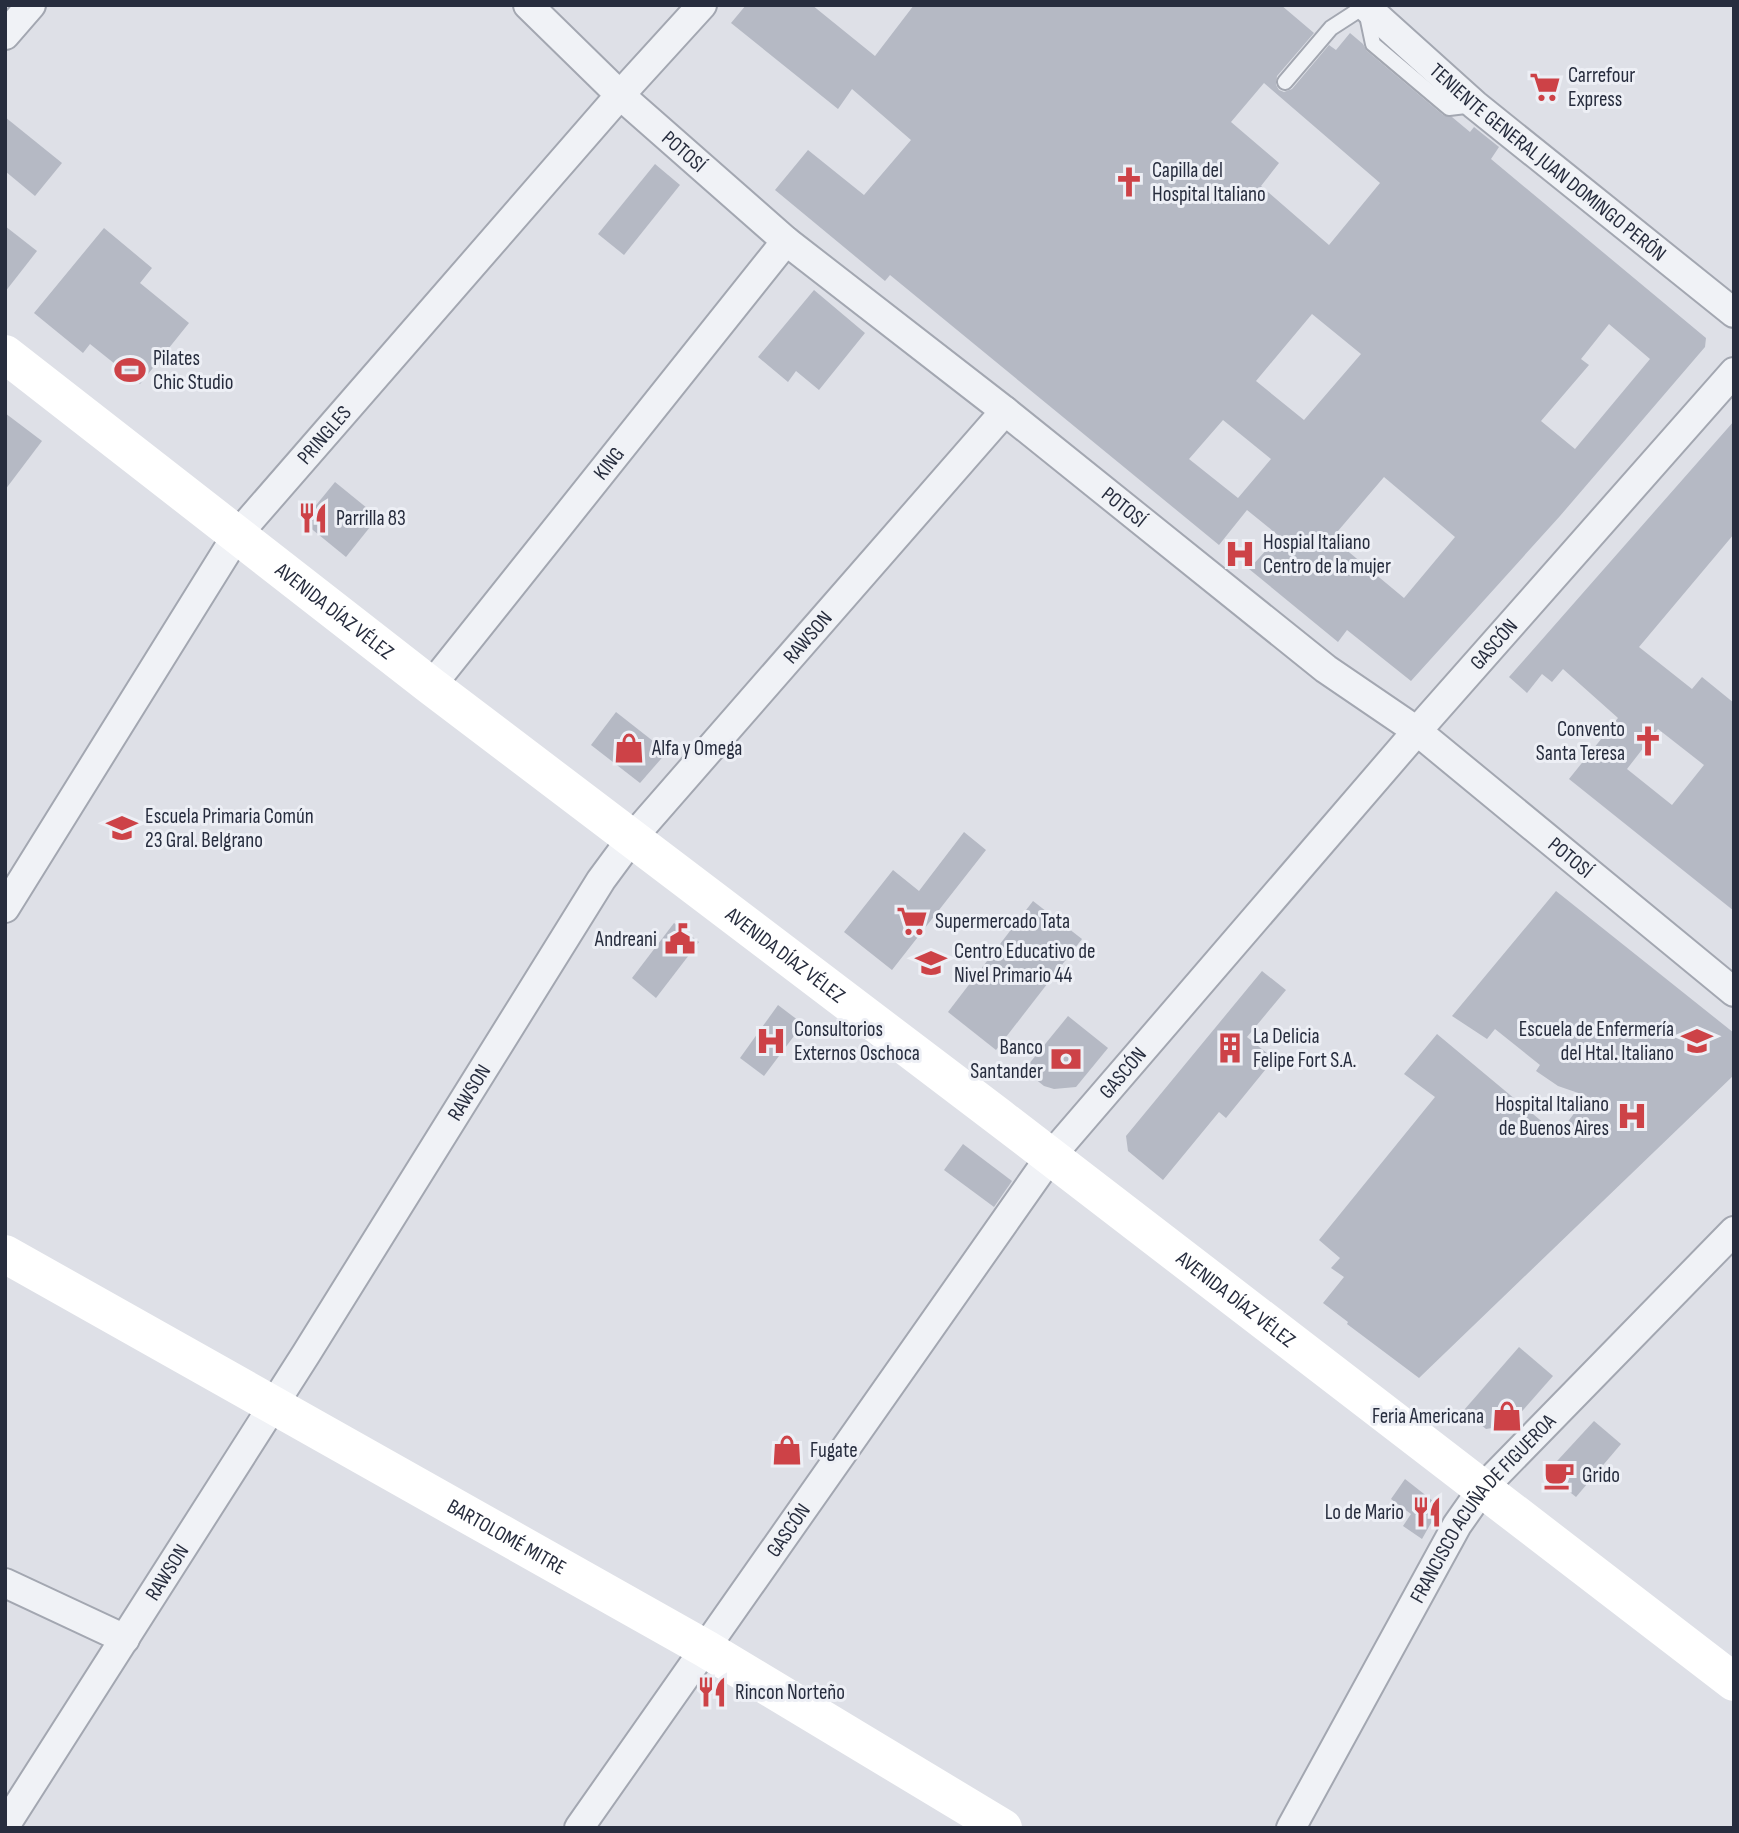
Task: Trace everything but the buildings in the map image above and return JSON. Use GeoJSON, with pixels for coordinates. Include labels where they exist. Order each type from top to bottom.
{"type":"FeatureCollection","features":[{"type":"Feature","properties":{"kind":"main road","name":"AVENIDA DÍAZ VÉLEZ"},"geometry":{"type":"LineString","coordinates":[[5,354],[431,687],[1051,1157],[1734,1682]]}},
{"type":"Feature","properties":{"kind":"main road","name":"BARTOLOMÉ MITRE"},"geometry":{"type":"LineString","coordinates":[[5,1254],[706,1649],[1003,1828]]}},
{"type":"Feature","properties":{"kind":"street"},"geometry":{"type":"LineString","coordinates":[[5,35],[31,5]]}},
{"type":"Feature","properties":{"kind":"street","name":"POTOSÍ"},"geometry":{"type":"LineString","coordinates":[[528,5],[620,95],[786,241],[1004,411],[1326,669],[1417,731],[1734,992]]}},
{"type":"Feature","properties":{"kind":"street","name":"PRINGLES"},"geometry":{"type":"LineString","coordinates":[[5,908],[237,535],[620,95],[702,5]]}},
{"type":"Feature","properties":{"kind":"street","name":"TENIENTE GENERAL JUAN DOMINGO PERÓN"},"geometry":{"type":"LineString","coordinates":[[1365,6],[1475,105],[1734,313]]}},
{"type":"Feature","properties":{"kind":"street","name":"KING"},"geometry":{"type":"LineString","coordinates":[[431,687],[786,241]]}},
{"type":"Feature","properties":{"kind":"street","name":"GASCÓN"},"geometry":{"type":"LineString","coordinates":[[579,1828],[1051,1157],[1417,731],[1734,372]]}},
{"type":"Feature","properties":{"kind":"street","name":"RAWSON"},"geometry":{"type":"LineString","coordinates":[[5,1826],[274,1406],[601,880],[632,838],[1004,411]]}},
{"type":"Feature","properties":{"kind":"street","name":"FRANCISCO ACUÑA DE FIGUEROA"},"geometry":{"type":"LineString","coordinates":[[1291,1828],[1457,1525],[1483,1488],[1734,1231]]}},
{"type":"Feature","properties":{"kind":"street"},"geometry":{"type":"LineString","coordinates":[[5,1583],[125,1639]]}},
{"type":"Feature","properties":{"kind":"lane"},"geometry":{"type":"LineString","coordinates":[[1285,82],[1331,28],[1365,6]]}},
{"type":"Feature","properties":{"kind":"place","name":"Carrefour Express"},"geometry":{"type":"Point","coordinates":[1545,87]}},
{"type":"Feature","properties":{"kind":"place","name":"Capilla del Hospital Italiano"},"geometry":{"type":"Point","coordinates":[1129,182]}},
{"type":"Feature","properties":{"kind":"place","name":"Pilates Chic Studio"},"geometry":{"type":"Point","coordinates":[130,370]}},
{"type":"Feature","properties":{"kind":"place","name":"Parrilla 83"},"geometry":{"type":"Point","coordinates":[313,518]}},
{"type":"Feature","properties":{"kind":"place","name":"Hospial Italiano Centro de la mujer"},"geometry":{"type":"Point","coordinates":[1240,554]}},
{"type":"Feature","properties":{"kind":"place","name":"Convento Santa Teresa"},"geometry":{"type":"Point","coordinates":[1648,741]}},
{"type":"Feature","properties":{"kind":"place","name":"Alfa y Omega"},"geometry":{"type":"Point","coordinates":[629,748]}},
{"type":"Feature","properties":{"kind":"place","name":"Escuela Primaria Común 23 Gral. Belgrano"},"geometry":{"type":"Point","coordinates":[122,828]}},
{"type":"Feature","properties":{"kind":"place","name":"Supermercado Tata"},"geometry":{"type":"Point","coordinates":[912,921]}},
{"type":"Feature","properties":{"kind":"place","name":"Andreani"},"geometry":{"type":"Point","coordinates":[680,939]}},
{"type":"Feature","properties":{"kind":"place","name":"Centro Educativo de Nivel Primario 44"},"geometry":{"type":"Point","coordinates":[931,963]}},
{"type":"Feature","properties":{"kind":"place","name":"Consultorios Externos Oschoca"},"geometry":{"type":"Point","coordinates":[771,1041]}},
{"type":"Feature","properties":{"kind":"place","name":"Escuela de Enfermería del Htal. Italiano"},"geometry":{"type":"Point","coordinates":[1697,1041]}},
{"type":"Feature","properties":{"kind":"place","name":"La Delicia Felipe Fort S.A."},"geometry":{"type":"Point","coordinates":[1230,1048]}},
{"type":"Feature","properties":{"kind":"place","name":"Banco Santander"},"geometry":{"type":"Point","coordinates":[1066,1059]}},
{"type":"Feature","properties":{"kind":"place","name":"Hospital Italiano de Buenos Aires"},"geometry":{"type":"Point","coordinates":[1632,1116]}},
{"type":"Feature","properties":{"kind":"place","name":"Feria Americana"},"geometry":{"type":"Point","coordinates":[1507,1416]}},
{"type":"Feature","properties":{"kind":"place","name":"Fugate"},"geometry":{"type":"Point","coordinates":[787,1450]}},
{"type":"Feature","properties":{"kind":"place","name":"Grido"},"geometry":{"type":"Point","coordinates":[1559,1475]}},
{"type":"Feature","properties":{"kind":"place","name":"Lo de Mario"},"geometry":{"type":"Point","coordinates":[1427,1512]}},
{"type":"Feature","properties":{"kind":"place","name":"Rincon Norteño"},"geometry":{"type":"Point","coordinates":[712,1692]}}]}
